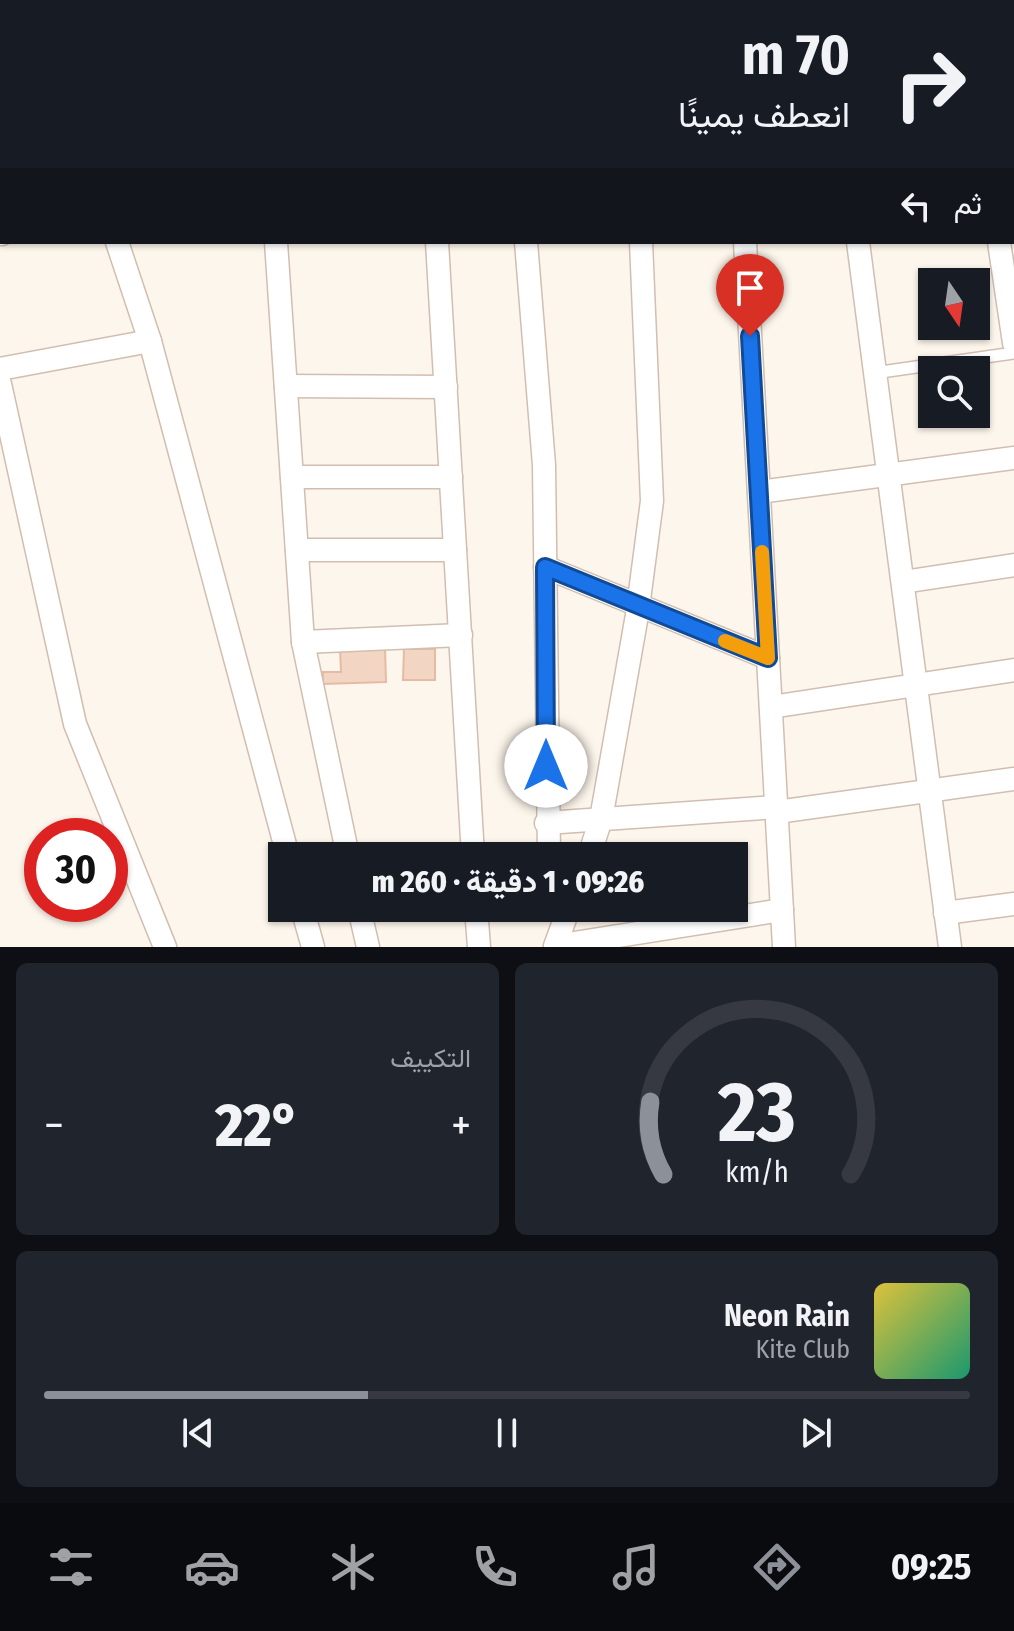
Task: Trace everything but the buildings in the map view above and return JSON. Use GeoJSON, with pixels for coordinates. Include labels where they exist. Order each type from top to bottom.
{"type":"FeatureCollection","features":[{"type":"Feature","properties":{"kind":"street"},"geometry":{"type":"LineString","coordinates":[[118,244],[150,341],[284,842]]}},
{"type":"Feature","properties":{"kind":"street"},"geometry":{"type":"LineString","coordinates":[[276,244],[303,642],[345,842]]}},
{"type":"Feature","properties":{"kind":"street"},"geometry":{"type":"LineString","coordinates":[[437,244],[472,842]]}},
{"type":"Feature","properties":{"kind":"street"},"geometry":{"type":"LineString","coordinates":[[526,244],[544,465],[548,842]]}},
{"type":"Feature","properties":{"kind":"street"},"geometry":{"type":"LineString","coordinates":[[594,842],[601,819],[638,605],[652,501],[641,244]]}},
{"type":"Feature","properties":{"kind":"street"},"geometry":{"type":"LineString","coordinates":[[745,244],[784,947]]}},
{"type":"Feature","properties":{"kind":"street"},"geometry":{"type":"LineString","coordinates":[[858,244],[950,947]]}},
{"type":"Feature","properties":{"kind":"street"},"geometry":{"type":"LineString","coordinates":[[999,244],[1014,343]]}},
{"type":"Feature","properties":{"kind":"street"},"geometry":{"type":"LineString","coordinates":[[0,369],[150,341]]}},
{"type":"Feature","properties":{"kind":"street"},"geometry":{"type":"LineString","coordinates":[[0,384],[75,724],[165,947]]}},
{"type":"Feature","properties":{"kind":"street"},"geometry":{"type":"LineString","coordinates":[[286,386],[446,387]]}},
{"type":"Feature","properties":{"kind":"street"},"geometry":{"type":"LineString","coordinates":[[759,492],[1014,458]]}},
{"type":"Feature","properties":{"kind":"street"},"geometry":{"type":"LineString","coordinates":[[292,477],[451,477]]}},
{"type":"Feature","properties":{"kind":"street"},"geometry":{"type":"LineString","coordinates":[[297,550],[455,550]]}},
{"type":"Feature","properties":{"kind":"street"},"geometry":{"type":"LineString","coordinates":[[903,582],[1014,565]]}},
{"type":"Feature","properties":{"kind":"street"},"geometry":{"type":"LineString","coordinates":[[545,567],[768,658]]}},
{"type":"Feature","properties":{"kind":"street"},"geometry":{"type":"LineString","coordinates":[[303,642],[461,635]]}},
{"type":"Feature","properties":{"kind":"street"},"geometry":{"type":"LineString","coordinates":[[771,707],[1014,670]]}},
{"type":"Feature","properties":{"kind":"street"},"geometry":{"type":"LineString","coordinates":[[546,823],[777,810],[1014,779]]}},
{"type":"Feature","properties":{"kind":"street"},"geometry":{"type":"LineString","coordinates":[[945,913],[1014,904]]}},
{"type":"Feature","properties":{"kind":"street"},"geometry":{"type":"LineString","coordinates":[[552,946],[782,910]]}},
{"type":"Feature","properties":{"kind":"street"},"geometry":{"type":"LineString","coordinates":[[306,922],[313,947]]}},
{"type":"Feature","properties":{"kind":"street"},"geometry":{"type":"LineString","coordinates":[[362,922],[368,947]]}},
{"type":"Feature","properties":{"kind":"street"},"geometry":{"type":"LineString","coordinates":[[477,922],[479,947]]}},
{"type":"Feature","properties":{"kind":"street"},"geometry":{"type":"LineString","coordinates":[[552,922],[552,946]]}},
{"type":"Feature","properties":{"kind":"street"},"geometry":{"type":"LineString","coordinates":[[552,946],[563,922]]}},
{"type":"Feature","properties":{"kind":"lane"},"geometry":{"type":"LineString","coordinates":[[874,373],[1014,353]]}},
{"type":"Feature","properties":{"kind":"slow traffic"},"geometry":{"type":"LineString","coordinates":[[725,641],[768,658],[762,552]]}},
{"type":"Feature","properties":{"kind":"route"},"geometry":{"type":"LineString","coordinates":[[546,766],[545,567],[768,658],[750,336]]}}]}
